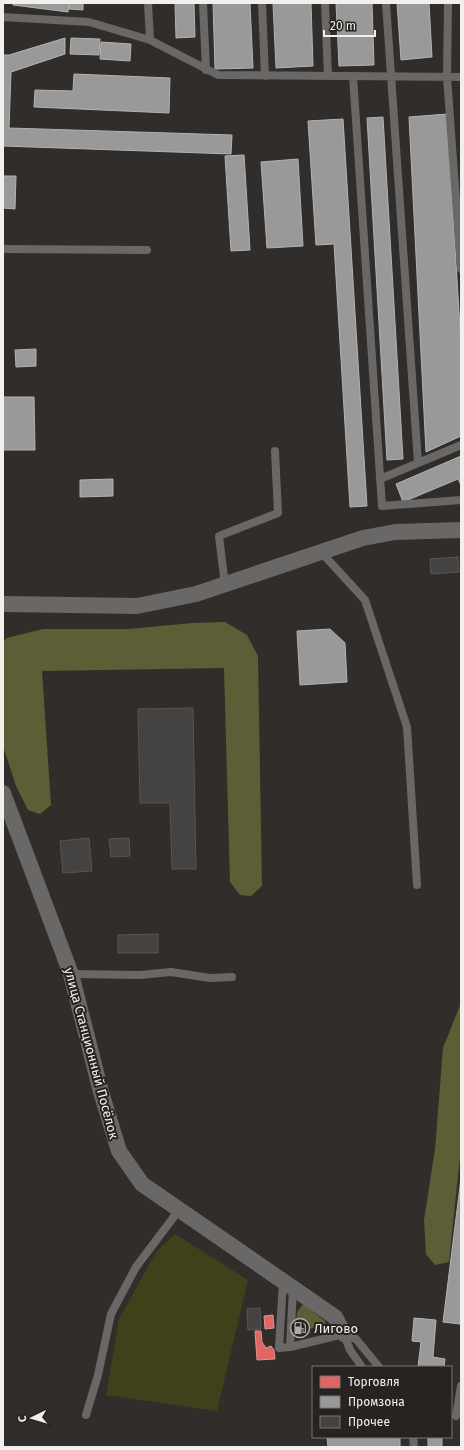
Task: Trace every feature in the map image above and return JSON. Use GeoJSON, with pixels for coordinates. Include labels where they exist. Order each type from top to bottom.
{"type":"FeatureCollection","features":[{"type":"Feature","properties":{"kind":"street"},"geometry":{"type":"LineString","coordinates":[[3,604],[137,606],[196,594],[363,538],[395,532],[461,530]]}},
{"type":"Feature","properties":{"kind":"street","name":"улица Станционный Посёлок"},"geometry":{"type":"LineString","coordinates":[[3,793],[71,974],[101,1092],[119,1151],[142,1184],[335,1317],[344,1334]]}},
{"type":"Feature","properties":{"kind":"lane"},"geometry":{"type":"LineString","coordinates":[[148,3],[150,40]]}},
{"type":"Feature","properties":{"kind":"lane"},"geometry":{"type":"LineString","coordinates":[[203,3],[206,70]]}},
{"type":"Feature","properties":{"kind":"lane"},"geometry":{"type":"LineString","coordinates":[[262,3],[265,76]]}},
{"type":"Feature","properties":{"kind":"lane"},"geometry":{"type":"LineString","coordinates":[[325,3],[328,76]]}},
{"type":"Feature","properties":{"kind":"lane"},"geometry":{"type":"LineString","coordinates":[[386,3],[418,463]]}},
{"type":"Feature","properties":{"kind":"lane"},"geometry":{"type":"LineString","coordinates":[[448,3],[447,77],[461,269]]}},
{"type":"Feature","properties":{"kind":"lane"},"geometry":{"type":"LineString","coordinates":[[3,17],[89,22],[150,40],[218,75],[461,77]]}},
{"type":"Feature","properties":{"kind":"lane"},"geometry":{"type":"LineString","coordinates":[[353,76],[382,506],[461,500]]}},
{"type":"Feature","properties":{"kind":"lane"},"geometry":{"type":"LineString","coordinates":[[3,249],[147,250]]}},
{"type":"Feature","properties":{"kind":"lane"},"geometry":{"type":"LineString","coordinates":[[380,479],[461,445]]}},
{"type":"Feature","properties":{"kind":"lane"},"geometry":{"type":"LineString","coordinates":[[225,585],[219,536],[278,513],[275,451]]}},
{"type":"Feature","properties":{"kind":"lane"},"geometry":{"type":"LineString","coordinates":[[321,552],[365,600],[407,727],[417,885]]}},
{"type":"Feature","properties":{"kind":"lane"},"geometry":{"type":"LineString","coordinates":[[71,974],[140,975],[171,972],[210,978],[232,977]]}},
{"type":"Feature","properties":{"kind":"lane"},"geometry":{"type":"LineString","coordinates":[[86,1416],[114,1307],[136,1267],[179,1210]]}},
{"type":"Feature","properties":{"kind":"lane"},"geometry":{"type":"LineString","coordinates":[[288,1284],[290,1347]]}},
{"type":"Feature","properties":{"kind":"lane"},"geometry":{"type":"LineString","coordinates":[[288,1284],[279,1348],[290,1347],[344,1334],[356,1339],[378,1366]]}},
{"type":"Feature","properties":{"kind":"lane"},"geometry":{"type":"LineString","coordinates":[[344,1334],[350,1350],[361,1366]]}},
{"type":"Feature","properties":{"kind":"lane"},"geometry":{"type":"LineString","coordinates":[[456,1417],[461,1386]]}},
{"type":"Feature","properties":{"kind":"shaded area"},"geometry":{"type":"Polygon","coordinates":[[[175,1234],[248,1280],[217,1411],[106,1395],[119,1319],[156,1252],[175,1234]]]}},
{"type":"Feature","properties":{"kind":"green space"},"geometry":{"type":"Polygon","coordinates":[[[225,622],[247,635],[258,656],[262,886],[251,896],[240,895],[230,882],[224,668],[42,671],[51,805],[40,814],[28,810],[16,786],[3,746],[3,642],[7,638],[43,629],[128,629],[193,623],[225,622]]]}},
{"type":"Feature","properties":{"kind":"green space"},"geometry":{"type":"Polygon","coordinates":[[[461,1003],[461,1147],[449,1262],[435,1265],[426,1254],[424,1220],[435,1149],[443,1048],[461,1003]]]}},
{"type":"Feature","properties":{"kind":"green space"},"geometry":{"type":"Polygon","coordinates":[[[303,1304],[325,1321],[325,1325],[304,1330],[296,1325],[297,1312],[303,1304]]]}},
{"type":"Feature","properties":{"kind":"building: Торговля"},"geometry":{"type":"Polygon","coordinates":[[[273,1315],[274,1328],[265,1329],[264,1316],[273,1315]]]}},
{"type":"Feature","properties":{"kind":"building: Торговля"},"geometry":{"type":"Polygon","coordinates":[[[255,1331],[261,1331],[262,1342],[266,1348],[271,1346],[274,1350],[275,1359],[257,1360],[255,1331]]]}},
{"type":"Feature","properties":{"kind":"building: Промзона"},"geometry":{"type":"Polygon","coordinates":[[[13,3],[69,3],[68,12],[13,5],[13,3]]]}},
{"type":"Feature","properties":{"kind":"building: Промзона"},"geometry":{"type":"Polygon","coordinates":[[[70,3],[83,3],[83,10],[69,9],[70,3]]]}},
{"type":"Feature","properties":{"kind":"building: Промзона"},"geometry":{"type":"Polygon","coordinates":[[[175,3],[194,3],[195,37],[176,38],[175,3]]]}},
{"type":"Feature","properties":{"kind":"building: Промзона"},"geometry":{"type":"Polygon","coordinates":[[[213,3],[250,3],[253,68],[215,69],[213,3]]]}},
{"type":"Feature","properties":{"kind":"building: Промзона"},"geometry":{"type":"Polygon","coordinates":[[[273,3],[311,3],[313,66],[276,68],[273,3]]]}},
{"type":"Feature","properties":{"kind":"building: Промзона"},"geometry":{"type":"Polygon","coordinates":[[[336,3],[372,3],[374,65],[339,66],[336,3]]]}},
{"type":"Feature","properties":{"kind":"building: Промзона"},"geometry":{"type":"Polygon","coordinates":[[[397,3],[429,3],[432,57],[401,60],[397,3]]]}},
{"type":"Feature","properties":{"kind":"building: Промзона"},"geometry":{"type":"Polygon","coordinates":[[[65,38],[65,54],[11,72],[9,128],[232,135],[231,154],[3,146],[3,55],[9,55],[65,38]]]}},
{"type":"Feature","properties":{"kind":"building: Промзона"},"geometry":{"type":"Polygon","coordinates":[[[71,38],[100,39],[99,55],[70,54],[71,38]]]}},
{"type":"Feature","properties":{"kind":"building: Промзона"},"geometry":{"type":"Polygon","coordinates":[[[101,42],[131,44],[130,61],[100,59],[101,42]]]}},
{"type":"Feature","properties":{"kind":"building: Промзона"},"geometry":{"type":"Polygon","coordinates":[[[74,74],[170,78],[169,113],[34,107],[35,90],[73,91],[74,74]]]}},
{"type":"Feature","properties":{"kind":"building: Промзона"},"geometry":{"type":"Polygon","coordinates":[[[447,114],[461,345],[461,436],[426,452],[409,117],[447,114]]]}},
{"type":"Feature","properties":{"kind":"building: Промзона"},"geometry":{"type":"Polygon","coordinates":[[[383,117],[403,459],[387,460],[367,118],[383,117]]]}},
{"type":"Feature","properties":{"kind":"building: Промзона"},"geometry":{"type":"Polygon","coordinates":[[[343,119],[367,506],[350,507],[334,244],[316,245],[308,121],[343,119]]]}},
{"type":"Feature","properties":{"kind":"building: Промзона"},"geometry":{"type":"Polygon","coordinates":[[[244,155],[250,250],[231,251],[225,156],[244,155]]]}},
{"type":"Feature","properties":{"kind":"building: Промзона"},"geometry":{"type":"Polygon","coordinates":[[[298,159],[303,246],[267,248],[261,162],[298,159]]]}},
{"type":"Feature","properties":{"kind":"building: Промзона"},"geometry":{"type":"Polygon","coordinates":[[[3,176],[16,176],[15,209],[3,208],[3,176]]]}},
{"type":"Feature","properties":{"kind":"building: Промзона"},"geometry":{"type":"Polygon","coordinates":[[[36,349],[36,366],[16,367],[15,350],[36,349]]]}},
{"type":"Feature","properties":{"kind":"building: Промзона"},"geometry":{"type":"Polygon","coordinates":[[[3,397],[34,397],[35,450],[3,450],[3,397]]]}},
{"type":"Feature","properties":{"kind":"building: Промзона"},"geometry":{"type":"Polygon","coordinates":[[[461,456],[461,485],[458,479],[403,502],[396,484],[461,456]]]}},
{"type":"Feature","properties":{"kind":"building: Промзона"},"geometry":{"type":"Polygon","coordinates":[[[113,479],[113,496],[80,497],[80,480],[113,479]]]}},
{"type":"Feature","properties":{"kind":"building: Промзона"},"geometry":{"type":"Polygon","coordinates":[[[330,629],[345,643],[347,682],[300,685],[297,631],[330,629]]]}},
{"type":"Feature","properties":{"kind":"building: Промзона"},"geometry":{"type":"Polygon","coordinates":[[[461,1178],[461,1318],[460,1324],[443,1322],[461,1178]]]}},
{"type":"Feature","properties":{"kind":"building: Промзона"},"geometry":{"type":"Polygon","coordinates":[[[414,1318],[436,1320],[433,1357],[445,1359],[444,1366],[418,1366],[421,1342],[412,1341],[414,1318]]]}},
{"type":"Feature","properties":{"kind":"building: Промзона"},"geometry":{"type":"Polygon","coordinates":[[[327,1438],[400,1438],[400,1447],[328,1447],[327,1438]]]}},
{"type":"Feature","properties":{"kind":"building: Промзона"},"geometry":{"type":"Polygon","coordinates":[[[428,1438],[442,1438],[442,1447],[428,1447],[428,1438]]]}},
{"type":"Feature","properties":{"kind":"building: Прочее"},"geometry":{"type":"Polygon","coordinates":[[[458,557],[459,572],[431,574],[430,559],[458,557]]]}},
{"type":"Feature","properties":{"kind":"building: Прочее"},"geometry":{"type":"Polygon","coordinates":[[[193,708],[196,869],[172,869],[170,803],[140,803],[138,709],[193,708]]]}},
{"type":"Feature","properties":{"kind":"building: Прочее"},"geometry":{"type":"Polygon","coordinates":[[[89,838],[92,871],[63,873],[60,841],[89,838]]]}},
{"type":"Feature","properties":{"kind":"building: Прочее"},"geometry":{"type":"Polygon","coordinates":[[[129,838],[130,856],[111,857],[109,839],[129,838]]]}},
{"type":"Feature","properties":{"kind":"building: Прочее"},"geometry":{"type":"Polygon","coordinates":[[[158,934],[158,953],[118,953],[118,935],[158,934]]]}},
{"type":"Feature","properties":{"kind":"building: Прочее"},"geometry":{"type":"Polygon","coordinates":[[[260,1308],[261,1329],[248,1330],[247,1309],[260,1308]]]}},
{"type":"Feature","properties":{"kind":"place","name":"Лигово"},"geometry":{"type":"Point","coordinates":[300,1328]}}]}
